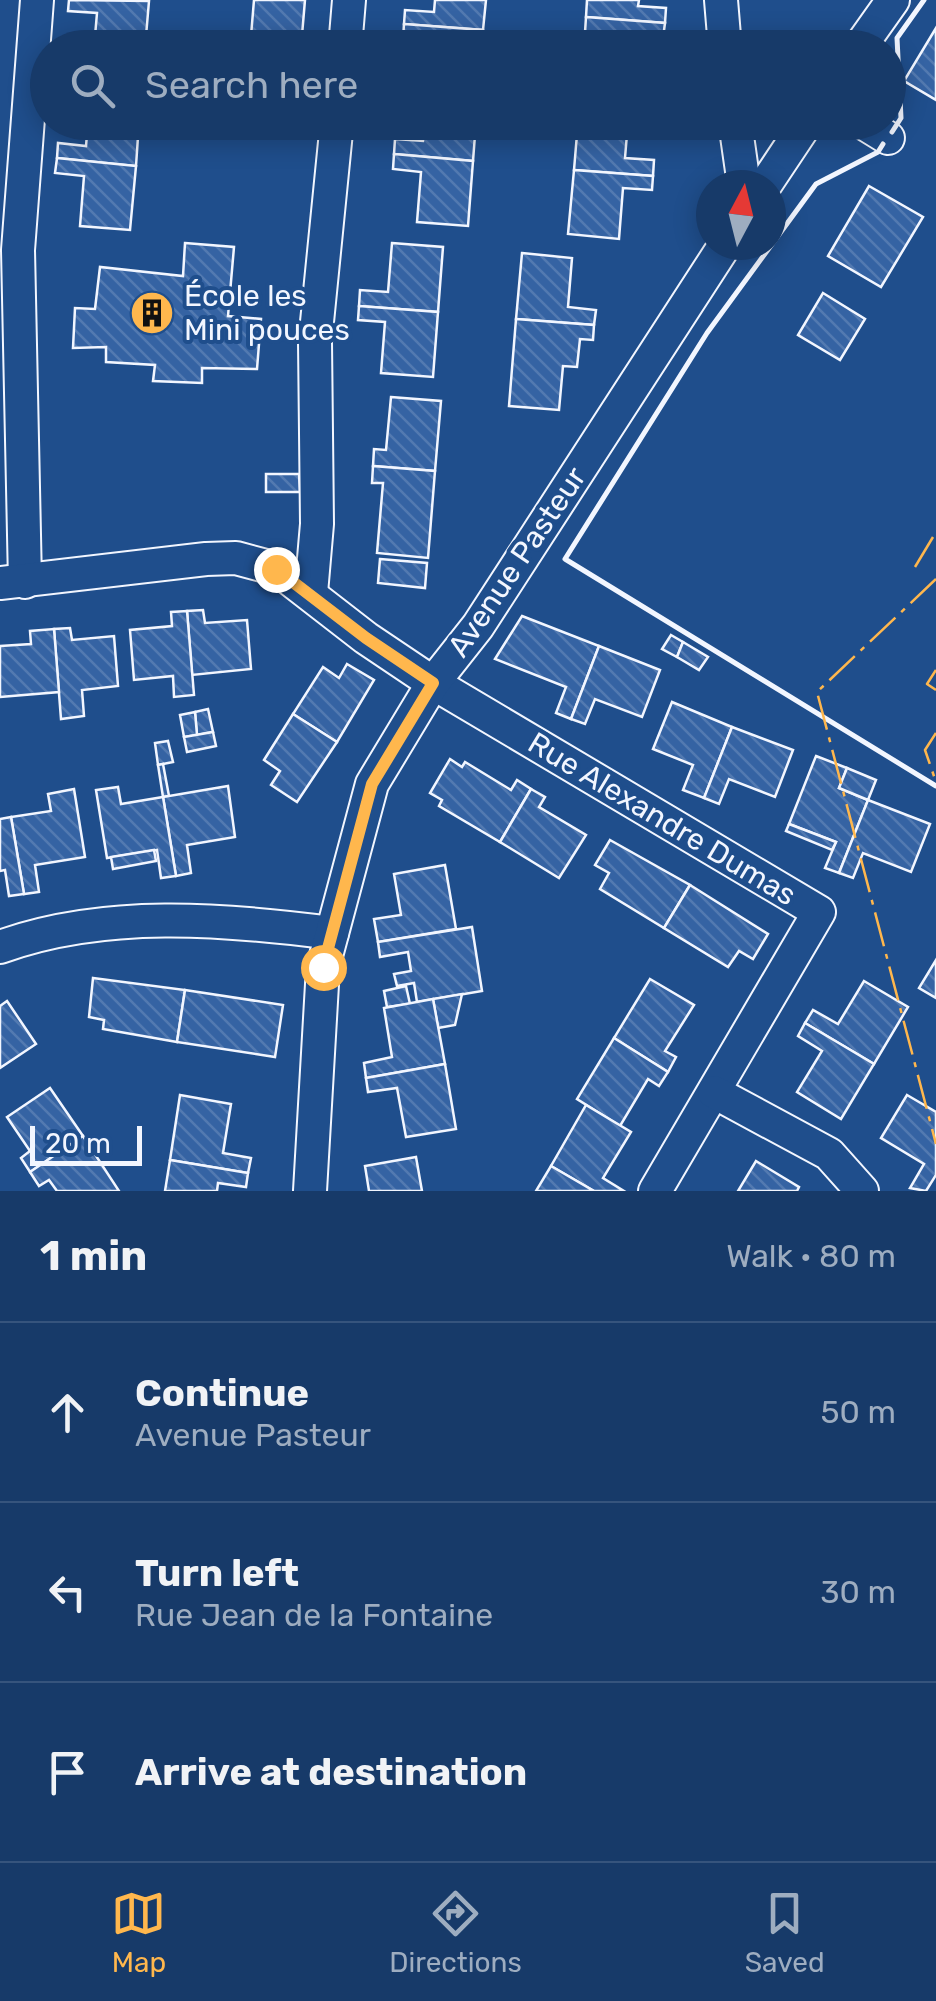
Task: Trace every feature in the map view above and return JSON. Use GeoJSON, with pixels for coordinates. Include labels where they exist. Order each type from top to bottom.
{"type":"FeatureCollection","features":[{"type":"Feature","properties":{"kind":"street"},"geometry":{"type":"LineString","coordinates":[[33,30],[36,0]]}},
{"type":"Feature","properties":{"kind":"street"},"geometry":{"type":"LineString","coordinates":[[346,30],[350,0]]}},
{"type":"Feature","properties":{"kind":"street"},"geometry":{"type":"LineString","coordinates":[[721,0],[724,30]]}},
{"type":"Feature","properties":{"kind":"street"},"geometry":{"type":"LineString","coordinates":[[871,30],[892,0]]}},
{"type":"Feature","properties":{"kind":"street"},"geometry":{"type":"LineString","coordinates":[[30,54],[9,244],[13,583],[236,558],[276,569],[433,683]]}},
{"type":"Feature","properties":{"kind":"street"},"geometry":{"type":"LineString","coordinates":[[311,593],[317,524],[315,342],[335,140]]}},
{"type":"Feature","properties":{"kind":"street"},"geometry":{"type":"LineString","coordinates":[[738,140],[742,170]]}},
{"type":"Feature","properties":{"kind":"street"},"geometry":{"type":"LineString","coordinates":[[775,170],[795,140]]}},
{"type":"Feature","properties":{"kind":"street","name":"Avenue Pasteur"},"geometry":{"type":"LineString","coordinates":[[310,1191],[323,967],[372,784],[433,683],[478,626],[716,260]]}},
{"type":"Feature","properties":{"kind":"street","name":"Rue Alexandre Dumas"},"geometry":{"type":"LineString","coordinates":[[433,683],[819,912],[654,1191]]}},
{"type":"Feature","properties":{"kind":"street"},"geometry":{"type":"LineString","coordinates":[[0,947],[92,925],[141,922],[197,921],[332,933]]}},
{"type":"Feature","properties":{"kind":"street"},"geometry":{"type":"LineString","coordinates":[[714,1092],[828,1154],[862,1191]]}},
{"type":"Feature","properties":{"kind":"building"},"geometry":{"type":"Polygon","coordinates":[[[69,0],[149,1],[147,30],[96,30],[97,13],[68,11],[69,0]]]}},
{"type":"Feature","properties":{"kind":"building"},"geometry":{"type":"Polygon","coordinates":[[[254,0],[305,0],[302,30],[252,30],[254,0]]]}},
{"type":"Feature","properties":{"kind":"building"},"geometry":{"type":"Polygon","coordinates":[[[435,0],[486,0],[483,30],[404,24],[405,10],[434,12],[435,0]]]}},
{"type":"Feature","properties":{"kind":"building"},"geometry":{"type":"Polygon","coordinates":[[[587,0],[639,0],[638,6],[666,8],[665,23],[586,17],[587,0]]]}},
{"type":"Feature","properties":{"kind":"building"},"geometry":{"type":"Polygon","coordinates":[[[586,17],[665,23],[664,30],[585,30],[586,17]]]}},
{"type":"Feature","properties":{"kind":"building"},"geometry":{"type":"Polygon","coordinates":[[[404,24],[483,30],[404,30],[404,24]]]}},
{"type":"Feature","properties":{"kind":"building"},"geometry":{"type":"Polygon","coordinates":[[[936,28],[936,100],[906,82],[936,28]]]}},
{"type":"Feature","properties":{"kind":"building"},"geometry":{"type":"Polygon","coordinates":[[[86,140],[138,140],[136,166],[57,158],[58,143],[86,146],[86,140]]]}},
{"type":"Feature","properties":{"kind":"building"},"geometry":{"type":"Polygon","coordinates":[[[395,140],[475,140],[473,161],[394,154],[395,140]]]}},
{"type":"Feature","properties":{"kind":"building"},"geometry":{"type":"Polygon","coordinates":[[[576,140],[626,140],[625,158],[654,160],[653,176],[574,170],[576,140]]]}},
{"type":"Feature","properties":{"kind":"building"},"geometry":{"type":"Polygon","coordinates":[[[394,154],[473,161],[468,226],[417,222],[421,172],[393,169],[394,154]]]}},
{"type":"Feature","properties":{"kind":"building"},"geometry":{"type":"Polygon","coordinates":[[[57,158],[136,166],[130,230],[80,226],[84,176],[55,173],[57,158]]]}},
{"type":"Feature","properties":{"kind":"building"},"geometry":{"type":"Polygon","coordinates":[[[574,170],[653,176],[652,190],[623,188],[619,239],[568,234],[574,170]]]}},
{"type":"Feature","properties":{"kind":"building"},"geometry":{"type":"Polygon","coordinates":[[[869,186],[923,217],[881,287],[828,256],[869,186]]]}},
{"type":"Feature","properties":{"kind":"building","name":"École les Mini pouces"},"geometry":{"type":"Polygon","coordinates":[[[185,243],[234,247],[228,316],[261,319],[257,369],[202,368],[202,383],[153,381],[155,365],[106,362],[106,347],[73,348],[75,308],[95,309],[100,267],[183,276],[185,243]]]}},
{"type":"Feature","properties":{"kind":"building"},"geometry":{"type":"Polygon","coordinates":[[[392,243],[443,247],[438,312],[359,306],[360,290],[388,292],[392,243]]]}},
{"type":"Feature","properties":{"kind":"building"},"geometry":{"type":"Polygon","coordinates":[[[522,253],[572,258],[568,307],[596,310],[594,325],[516,319],[522,253]]]}},
{"type":"Feature","properties":{"kind":"building"},"geometry":{"type":"Polygon","coordinates":[[[823,293],[865,319],[840,360],[798,335],[823,293]]]}},
{"type":"Feature","properties":{"kind":"building"},"geometry":{"type":"Polygon","coordinates":[[[359,306],[438,312],[433,377],[381,373],[385,322],[358,320],[359,306]]]}},
{"type":"Feature","properties":{"kind":"building"},"geometry":{"type":"Polygon","coordinates":[[[516,319],[594,325],[593,340],[580,339],[577,367],[563,366],[559,410],[509,406],[516,319]]]}},
{"type":"Feature","properties":{"kind":"building"},"geometry":{"type":"Polygon","coordinates":[[[391,397],[441,401],[435,471],[373,466],[374,449],[386,450],[391,397]]]}},
{"type":"Feature","properties":{"kind":"building"},"geometry":{"type":"Polygon","coordinates":[[[373,466],[435,471],[428,558],[377,553],[383,483],[372,483],[373,466]]]}},
{"type":"Feature","properties":{"kind":"building"},"geometry":{"type":"Polygon","coordinates":[[[266,474],[299,474],[300,492],[266,492],[266,474]]]}},
{"type":"Feature","properties":{"kind":"building"},"geometry":{"type":"Polygon","coordinates":[[[380,559],[427,563],[425,588],[378,583],[380,559]]]}},
{"type":"Feature","properties":{"kind":"building"},"geometry":{"type":"Polygon","coordinates":[[[203,610],[205,623],[247,620],[251,669],[192,675],[187,611],[203,610]]]}},
{"type":"Feature","properties":{"kind":"building"},"geometry":{"type":"Polygon","coordinates":[[[187,611],[194,695],[174,697],[173,676],[134,680],[130,630],[172,626],[171,612],[187,611]]]}},
{"type":"Feature","properties":{"kind":"building"},"geometry":{"type":"Polygon","coordinates":[[[522,616],[599,646],[571,719],[556,713],[566,687],[495,659],[522,616]]]}},
{"type":"Feature","properties":{"kind":"building"},"geometry":{"type":"Polygon","coordinates":[[[70,628],[72,640],[114,636],[118,686],[82,690],[84,716],[61,719],[54,629],[70,628]]]}},
{"type":"Feature","properties":{"kind":"building"},"geometry":{"type":"Polygon","coordinates":[[[54,629],[59,692],[0,697],[0,646],[31,644],[30,631],[54,629]]]}},
{"type":"Feature","properties":{"kind":"building"},"geometry":{"type":"Polygon","coordinates":[[[671,635],[683,642],[677,657],[662,649],[671,635]]]}},
{"type":"Feature","properties":{"kind":"building"},"geometry":{"type":"Polygon","coordinates":[[[683,642],[708,657],[699,670],[677,657],[683,642]]]}},
{"type":"Feature","properties":{"kind":"building"},"geometry":{"type":"Polygon","coordinates":[[[599,646],[660,670],[642,717],[595,699],[585,724],[571,719],[599,646]]]}},
{"type":"Feature","properties":{"kind":"building"},"geometry":{"type":"Polygon","coordinates":[[[347,664],[374,680],[337,742],[293,714],[323,667],[339,678],[347,664]]]}},
{"type":"Feature","properties":{"kind":"building"},"geometry":{"type":"Polygon","coordinates":[[[672,702],[732,727],[704,798],[683,790],[693,765],[653,749],[672,702]]]}},
{"type":"Feature","properties":{"kind":"building"},"geometry":{"type":"Polygon","coordinates":[[[208,709],[213,732],[197,735],[195,712],[208,709]]]}},
{"type":"Feature","properties":{"kind":"building"},"geometry":{"type":"Polygon","coordinates":[[[195,712],[197,735],[184,737],[180,715],[195,712]]]}},
{"type":"Feature","properties":{"kind":"building"},"geometry":{"type":"Polygon","coordinates":[[[293,714],[337,742],[297,802],[271,785],[280,771],[264,760],[293,714]]]}},
{"type":"Feature","properties":{"kind":"building"},"geometry":{"type":"Polygon","coordinates":[[[732,727],[793,750],[775,797],[729,779],[719,804],[704,798],[732,727]]]}},
{"type":"Feature","properties":{"kind":"building"},"geometry":{"type":"Polygon","coordinates":[[[213,732],[216,746],[187,752],[184,737],[213,732]]]}},
{"type":"Feature","properties":{"kind":"building"},"geometry":{"type":"Polygon","coordinates":[[[168,741],[173,762],[158,765],[155,743],[168,741]]]}},
{"type":"Feature","properties":{"kind":"building"},"geometry":{"type":"Polygon","coordinates":[[[816,756],[847,768],[839,788],[868,800],[839,873],[825,868],[836,842],[789,824],[816,756]]]}},
{"type":"Feature","properties":{"kind":"building"},"geometry":{"type":"Polygon","coordinates":[[[450,759],[462,767],[465,762],[511,790],[517,780],[531,789],[500,842],[439,806],[442,800],[430,793],[450,759]]]}},
{"type":"Feature","properties":{"kind":"building"},"geometry":{"type":"Polygon","coordinates":[[[163,764],[169,796],[163,797],[158,765],[163,764]]]}},
{"type":"Feature","properties":{"kind":"building"},"geometry":{"type":"Polygon","coordinates":[[[847,768],[876,780],[868,800],[839,788],[847,768]]]}},
{"type":"Feature","properties":{"kind":"building"},"geometry":{"type":"Polygon","coordinates":[[[228,786],[235,837],[187,845],[191,873],[176,876],[163,797],[228,786]]]}},
{"type":"Feature","properties":{"kind":"building"},"geometry":{"type":"Polygon","coordinates":[[[118,787],[121,804],[163,797],[176,876],[161,878],[157,850],[107,858],[96,790],[118,787]]]}},
{"type":"Feature","properties":{"kind":"building"},"geometry":{"type":"Polygon","coordinates":[[[74,789],[85,857],[35,865],[39,892],[24,894],[11,817],[51,811],[48,794],[74,789]]]}},
{"type":"Feature","properties":{"kind":"building"},"geometry":{"type":"Polygon","coordinates":[[[531,789],[545,797],[539,807],[586,835],[559,878],[500,842],[531,789]]]}},
{"type":"Feature","properties":{"kind":"building"},"geometry":{"type":"Polygon","coordinates":[[[868,800],[930,824],[911,872],[863,853],[853,878],[839,873],[868,800]]]}},
{"type":"Feature","properties":{"kind":"building"},"geometry":{"type":"Polygon","coordinates":[[[11,817],[24,894],[9,896],[5,870],[0,871],[0,819],[11,817]]]}},
{"type":"Feature","properties":{"kind":"building"},"geometry":{"type":"Polygon","coordinates":[[[789,824],[836,842],[832,850],[786,831],[789,824]]]}},
{"type":"Feature","properties":{"kind":"building"},"geometry":{"type":"Polygon","coordinates":[[[610,840],[690,885],[664,928],[600,889],[609,873],[595,865],[610,840]]]}},
{"type":"Feature","properties":{"kind":"building"},"geometry":{"type":"Polygon","coordinates":[[[154,850],[156,861],[113,869],[111,857],[154,850]]]}},
{"type":"Feature","properties":{"kind":"building"},"geometry":{"type":"Polygon","coordinates":[[[445,865],[456,929],[378,942],[374,919],[401,915],[394,874],[445,865]]]}},
{"type":"Feature","properties":{"kind":"building"},"geometry":{"type":"Polygon","coordinates":[[[690,885],[768,934],[753,959],[739,951],[728,967],[664,928],[690,885]]]}},
{"type":"Feature","properties":{"kind":"building"},"geometry":{"type":"Polygon","coordinates":[[[472,927],[482,991],[417,1002],[414,983],[397,986],[394,974],[411,971],[408,952],[380,957],[378,942],[472,927]]]}},
{"type":"Feature","properties":{"kind":"building"},"geometry":{"type":"Polygon","coordinates":[[[936,960],[936,998],[919,988],[936,960]]]}},
{"type":"Feature","properties":{"kind":"building"},"geometry":{"type":"Polygon","coordinates":[[[93,978],[185,990],[177,1042],[103,1029],[104,1020],[89,1017],[93,978]]]}},
{"type":"Feature","properties":{"kind":"building"},"geometry":{"type":"Polygon","coordinates":[[[650,979],[694,1005],[665,1051],[676,1057],[668,1072],[614,1038],[650,979]]]}},
{"type":"Feature","properties":{"kind":"building"},"geometry":{"type":"Polygon","coordinates":[[[864,981],[908,1007],[874,1064],[805,1023],[813,1010],[838,1024],[864,981]]]}},
{"type":"Feature","properties":{"kind":"building"},"geometry":{"type":"Polygon","coordinates":[[[406,986],[410,1004],[387,1007],[384,991],[406,986]]]}},
{"type":"Feature","properties":{"kind":"building"},"geometry":{"type":"Polygon","coordinates":[[[185,990],[283,1005],[275,1057],[177,1042],[185,990]]]}},
{"type":"Feature","properties":{"kind":"building"},"geometry":{"type":"Polygon","coordinates":[[[462,994],[455,1025],[438,1028],[433,999],[462,994]]]}},
{"type":"Feature","properties":{"kind":"building"},"geometry":{"type":"Polygon","coordinates":[[[433,999],[445,1064],[366,1078],[364,1063],[392,1057],[384,1008],[433,999]]]}},
{"type":"Feature","properties":{"kind":"building"},"geometry":{"type":"Polygon","coordinates":[[[7,1001],[36,1044],[0,1068],[0,1006],[7,1001]]]}},
{"type":"Feature","properties":{"kind":"building"},"geometry":{"type":"Polygon","coordinates":[[[805,1023],[874,1064],[841,1119],[797,1092],[822,1051],[798,1036],[805,1023]]]}},
{"type":"Feature","properties":{"kind":"building"},"geometry":{"type":"Polygon","coordinates":[[[614,1038],[668,1072],[659,1086],[648,1079],[620,1126],[577,1099],[614,1038]]]}},
{"type":"Feature","properties":{"kind":"building"},"geometry":{"type":"Polygon","coordinates":[[[445,1064],[456,1129],[406,1137],[397,1088],[368,1092],[366,1078],[445,1064]]]}},
{"type":"Feature","properties":{"kind":"building"},"geometry":{"type":"Polygon","coordinates":[[[50,1088],[83,1136],[30,1172],[21,1158],[30,1151],[7,1117],[50,1088]]]}},
{"type":"Feature","properties":{"kind":"building"},"geometry":{"type":"Polygon","coordinates":[[[180,1095],[231,1104],[223,1153],[251,1158],[248,1173],[170,1160],[180,1095]]]}},
{"type":"Feature","properties":{"kind":"building"},"geometry":{"type":"Polygon","coordinates":[[[907,1095],[936,1112],[936,1175],[926,1191],[910,1188],[924,1164],[881,1138],[907,1095]]]}},
{"type":"Feature","properties":{"kind":"building"},"geometry":{"type":"Polygon","coordinates":[[[586,1105],[631,1132],[603,1178],[624,1191],[594,1191],[551,1166],[586,1105]]]}},
{"type":"Feature","properties":{"kind":"building"},"geometry":{"type":"Polygon","coordinates":[[[83,1136],[119,1191],[57,1191],[49,1180],[39,1186],[30,1172],[83,1136]]]}},
{"type":"Feature","properties":{"kind":"building"},"geometry":{"type":"Polygon","coordinates":[[[416,1157],[422,1191],[369,1191],[365,1166],[416,1157]]]}},
{"type":"Feature","properties":{"kind":"building"},"geometry":{"type":"Polygon","coordinates":[[[170,1160],[248,1173],[246,1187],[218,1183],[217,1191],[165,1191],[170,1160]]]}},
{"type":"Feature","properties":{"kind":"building"},"geometry":{"type":"Polygon","coordinates":[[[756,1161],[799,1187],[797,1191],[738,1191],[756,1161]]]}},
{"type":"Feature","properties":{"kind":"building"},"geometry":{"type":"Polygon","coordinates":[[[551,1166],[594,1191],[536,1191],[551,1166]]]}},
{"type":"Feature","properties":{"kind":"wall"},"geometry":{"type":"LineString","coordinates":[[903,30],[924,0]]}},
{"type":"Feature","properties":{"kind":"wall"},"geometry":{"type":"LineString","coordinates":[[883,144],[878,152],[816,184],[707,333],[565,559],[936,786]]}},
{"type":"Feature","properties":{"kind":"power"},"geometry":{"type":"LineString","coordinates":[[915,567],[936,532]]}},
{"type":"Feature","properties":{"kind":"power"},"geometry":{"type":"LineString","coordinates":[[936,579],[817,692],[936,1144]]}},
{"type":"Feature","properties":{"kind":"power"},"geometry":{"type":"LineString","coordinates":[[936,670],[927,684],[936,690]]}},
{"type":"Feature","properties":{"kind":"power"},"geometry":{"type":"LineString","coordinates":[[936,733],[925,750],[936,782]]}},
{"type":"Feature","properties":{"kind":"place","name":"École les Mini pouces"},"geometry":{"type":"Point","coordinates":[152,313]}},
{"type":"Feature","properties":{"kind":"route"},"geometry":{"type":"LineString","coordinates":[[276,569],[433,683],[372,784],[323,967]]}}]}
